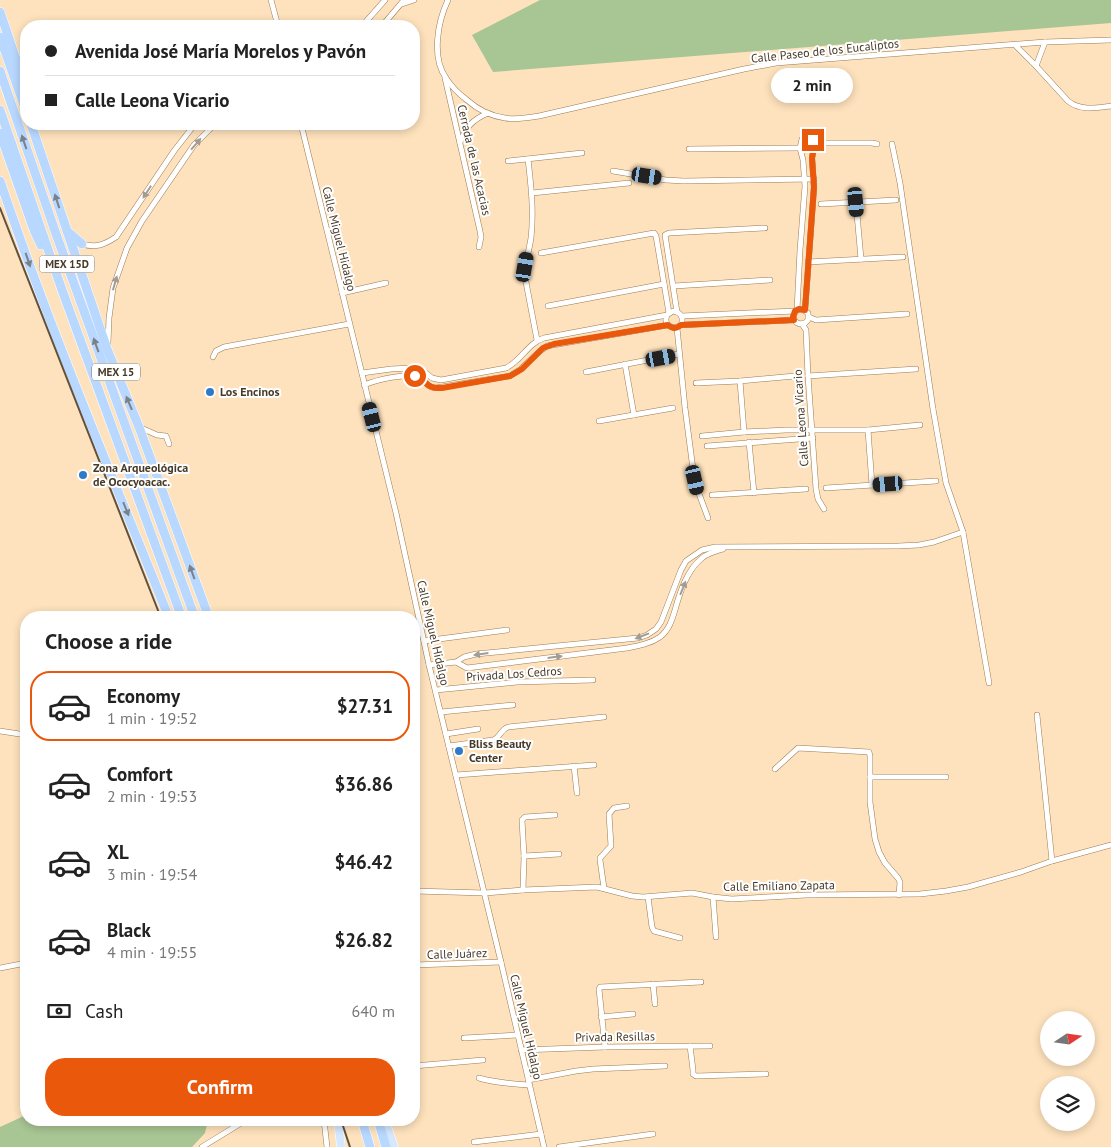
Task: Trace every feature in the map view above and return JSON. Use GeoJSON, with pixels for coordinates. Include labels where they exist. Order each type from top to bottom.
{"type":"FeatureCollection","features":[{"type":"Feature","properties":{"kind":"highway"},"geometry":{"type":"LineString","coordinates":[[0,12],[20,71]]}},
{"type":"Feature","properties":{"kind":"highway"},"geometry":{"type":"LineString","coordinates":[[0,37],[20,94]]}},
{"type":"Feature","properties":{"kind":"highway","name":"MEX 15D"},"geometry":{"type":"LineString","coordinates":[[0,71],[20,129]]}},
{"type":"Feature","properties":{"kind":"highway","name":"MEX 15D"},"geometry":{"type":"LineString","coordinates":[[0,110],[62,290],[179,611]]}},
{"type":"Feature","properties":{"kind":"highway","name":"MEX 15D"},"geometry":{"type":"LineString","coordinates":[[20,130],[59,243],[193,611]]}},
{"type":"Feature","properties":{"kind":"highway","name":"MEX 15"},"geometry":{"type":"LineString","coordinates":[[33,130],[107,349],[139,427],[206,611]]}},
{"type":"Feature","properties":{"kind":"highway"},"geometry":{"type":"LineString","coordinates":[[0,133],[34,230],[62,290]]}},
{"type":"Feature","properties":{"kind":"highway","name":"MEX 15"},"geometry":{"type":"LineString","coordinates":[[0,182],[44,304],[166,611]]}},
{"type":"Feature","properties":{"kind":"highway"},"geometry":{"type":"LineString","coordinates":[[67,231],[82,244]]}},
{"type":"Feature","properties":{"kind":"highway"},"geometry":{"type":"LineString","coordinates":[[364,1126],[370,1147]]}},
{"type":"Feature","properties":{"kind":"highway"},"geometry":{"type":"LineString","coordinates":[[380,1126],[386,1147]]}},
{"type":"Feature","properties":{"kind":"main road"},"geometry":{"type":"LineString","coordinates":[[339,1126],[341,1147]]}},
{"type":"Feature","properties":{"kind":"main road"},"geometry":{"type":"LineString","coordinates":[[387,1126],[394,1147]]}},
{"type":"Feature","properties":{"kind":"street"},"geometry":{"type":"LineString","coordinates":[[272,0],[277,20]]}},
{"type":"Feature","properties":{"kind":"street"},"geometry":{"type":"LineString","coordinates":[[367,20],[385,0]]}},
{"type":"Feature","properties":{"kind":"street"},"geometry":{"type":"LineString","coordinates":[[387,20],[403,2],[414,0]]}},
{"type":"Feature","properties":{"kind":"street","name":"Calle Paseo de los Eucaliptos"},"geometry":{"type":"LineString","coordinates":[[448,0],[443,10],[437,51],[445,77],[475,107],[502,118],[519,119],[539,116],[776,63],[1045,42],[1111,40]]}},
{"type":"Feature","properties":{"kind":"street"},"geometry":{"type":"LineString","coordinates":[[1036,66],[1045,42]]}},
{"type":"Feature","properties":{"kind":"street"},"geometry":{"type":"LineString","coordinates":[[1015,45],[1073,106],[1083,108],[1111,106]]}},
{"type":"Feature","properties":{"kind":"street","name":"Cerrada de las Acacias"},"geometry":{"type":"LineString","coordinates":[[445,77],[480,231],[479,247]]}},
{"type":"Feature","properties":{"kind":"street"},"geometry":{"type":"LineString","coordinates":[[459,143],[470,124],[488,113]]}},
{"type":"Feature","properties":{"kind":"street"},"geometry":{"type":"LineString","coordinates":[[82,244],[92,247],[108,242],[116,237],[190,130]]}},
{"type":"Feature","properties":{"kind":"street"},"geometry":{"type":"LineString","coordinates":[[107,349],[113,288],[127,248],[142,222],[194,145],[209,130]]}},
{"type":"Feature","properties":{"kind":"street","name":"Calle Miguel Hidalgo"},"geometry":{"type":"LineString","coordinates":[[302,130],[396,513],[417,611]]}},
{"type":"Feature","properties":{"kind":"street"},"geometry":{"type":"LineString","coordinates":[[794,320],[805,186],[800,148],[802,139],[805,137],[811,138],[814,143],[812,158],[814,179],[805,310],[809,317],[816,320],[907,314]]}},
{"type":"Feature","properties":{"kind":"street"},"geometry":{"type":"LineString","coordinates":[[814,143],[877,144]]}},
{"type":"Feature","properties":{"kind":"street"},"geometry":{"type":"LineString","coordinates":[[892,144],[900,183],[933,409],[946,483],[963,532],[989,683]]}},
{"type":"Feature","properties":{"kind":"street"},"geometry":{"type":"LineString","coordinates":[[689,149],[800,148]]}},
{"type":"Feature","properties":{"kind":"street"},"geometry":{"type":"LineString","coordinates":[[508,161],[582,153]]}},
{"type":"Feature","properties":{"kind":"street"},"geometry":{"type":"LineString","coordinates":[[528,159],[532,193],[530,238],[525,277],[537,340]]}},
{"type":"Feature","properties":{"kind":"street"},"geometry":{"type":"LineString","coordinates":[[613,171],[666,180],[684,181],[814,179]]}},
{"type":"Feature","properties":{"kind":"street"},"geometry":{"type":"LineString","coordinates":[[532,193],[629,183]]}},
{"type":"Feature","properties":{"kind":"street"},"geometry":{"type":"LineString","coordinates":[[821,204],[896,200]]}},
{"type":"Feature","properties":{"kind":"street"},"geometry":{"type":"LineString","coordinates":[[856,202],[861,259]]}},
{"type":"Feature","properties":{"kind":"street"},"geometry":{"type":"LineString","coordinates":[[677,312],[666,235],[669,233],[765,228]]}},
{"type":"Feature","properties":{"kind":"street"},"geometry":{"type":"LineString","coordinates":[[541,253],[655,234],[664,284],[668,314],[666,322],[668,325]]}},
{"type":"Feature","properties":{"kind":"street"},"geometry":{"type":"LineString","coordinates":[[800,250],[809,252]]}},
{"type":"Feature","properties":{"kind":"street"},"geometry":{"type":"LineString","coordinates":[[808,262],[903,257]]}},
{"type":"Feature","properties":{"kind":"street"},"geometry":{"type":"LineString","coordinates":[[674,286],[770,280]]}},
{"type":"Feature","properties":{"kind":"street"},"geometry":{"type":"LineString","coordinates":[[342,293],[386,283]]}},
{"type":"Feature","properties":{"kind":"street"},"geometry":{"type":"LineString","coordinates":[[548,306],[664,284]]}},
{"type":"Feature","properties":{"kind":"street"},"geometry":{"type":"LineString","coordinates":[[362,374],[401,368],[417,369],[432,378],[441,380],[506,368],[512,366],[537,340],[668,314],[673,311],[682,316],[805,310]]}},
{"type":"Feature","properties":{"kind":"street"},"geometry":{"type":"LineString","coordinates":[[682,316],[683,321],[679,327],[679,354],[693,470],[708,518]]}},
{"type":"Feature","properties":{"kind":"street"},"geometry":{"type":"LineString","coordinates":[[364,385],[378,380],[415,376],[432,388],[442,388],[510,376],[518,372],[540,350],[547,346],[668,325],[672,328],[794,320],[802,324],[807,322],[809,317]]}},
{"type":"Feature","properties":{"kind":"street"},"geometry":{"type":"LineString","coordinates":[[213,357],[216,351],[224,347],[349,324]]}},
{"type":"Feature","properties":{"kind":"street","name":"Calle Leona Vicario"},"geometry":{"type":"LineString","coordinates":[[802,324],[806,330],[818,499],[824,509]]}},
{"type":"Feature","properties":{"kind":"street"},"geometry":{"type":"LineString","coordinates":[[586,372],[679,354]]}},
{"type":"Feature","properties":{"kind":"street"},"geometry":{"type":"LineString","coordinates":[[522,356],[529,362]]}},
{"type":"Feature","properties":{"kind":"street"},"geometry":{"type":"LineString","coordinates":[[625,364],[634,416]]}},
{"type":"Feature","properties":{"kind":"street"},"geometry":{"type":"LineString","coordinates":[[401,368],[402,376]]}},
{"type":"Feature","properties":{"kind":"street"},"geometry":{"type":"LineString","coordinates":[[808,376],[916,369]]}},
{"type":"Feature","properties":{"kind":"street"},"geometry":{"type":"LineString","coordinates":[[376,372],[378,380]]}},
{"type":"Feature","properties":{"kind":"street"},"geometry":{"type":"LineString","coordinates":[[696,383],[795,376]]}},
{"type":"Feature","properties":{"kind":"street"},"geometry":{"type":"LineString","coordinates":[[740,381],[744,432]]}},
{"type":"Feature","properties":{"kind":"street"},"geometry":{"type":"LineString","coordinates":[[599,421],[673,408]]}},
{"type":"Feature","properties":{"kind":"street"},"geometry":{"type":"LineString","coordinates":[[702,436],[744,432],[868,430],[920,425]]}},
{"type":"Feature","properties":{"kind":"street"},"geometry":{"type":"LineString","coordinates":[[139,427],[158,435],[166,436],[169,444]]}},
{"type":"Feature","properties":{"kind":"street"},"geometry":{"type":"LineString","coordinates":[[868,430],[872,485]]}},
{"type":"Feature","properties":{"kind":"street"},"geometry":{"type":"LineString","coordinates":[[707,446],[813,438]]}},
{"type":"Feature","properties":{"kind":"street"},"geometry":{"type":"LineString","coordinates":[[749,442],[754,492]]}},
{"type":"Feature","properties":{"kind":"street"},"geometry":{"type":"LineString","coordinates":[[826,488],[936,481]]}},
{"type":"Feature","properties":{"kind":"street"},"geometry":{"type":"LineString","coordinates":[[712,495],[806,489]]}},
{"type":"Feature","properties":{"kind":"street"},"geometry":{"type":"LineString","coordinates":[[662,622],[680,570],[686,561],[702,550],[715,547],[919,545],[963,532]]}},
{"type":"Feature","properties":{"kind":"street"},"geometry":{"type":"LineString","coordinates":[[456,662],[467,668],[639,646],[648,643],[661,636],[672,620],[684,585],[694,566],[702,557],[728,547]]}},
{"type":"Feature","properties":{"kind":"street"},"geometry":{"type":"LineString","coordinates":[[429,665],[456,662],[464,657],[476,654],[638,638],[656,629],[676,606]]}},
{"type":"Feature","properties":{"kind":"street","name":"Calle Miguel Hidalgo"},"geometry":{"type":"LineString","coordinates":[[420,623],[544,1147]]}},
{"type":"Feature","properties":{"kind":"street"},"geometry":{"type":"LineString","coordinates":[[424,641],[508,630]]}},
{"type":"Feature","properties":{"kind":"street","name":"Privada Los Cedros"},"geometry":{"type":"LineString","coordinates":[[436,690],[517,682],[593,680]]}},
{"type":"Feature","properties":{"kind":"street"},"geometry":{"type":"LineString","coordinates":[[441,712],[513,705]]}},
{"type":"Feature","properties":{"kind":"street"},"geometry":{"type":"LineString","coordinates":[[1037,715],[1052,861]]}},
{"type":"Feature","properties":{"kind":"street"},"geometry":{"type":"LineString","coordinates":[[449,746],[496,739],[503,729],[508,727],[604,718]]}},
{"type":"Feature","properties":{"kind":"street"},"geometry":{"type":"LineString","coordinates":[[446,734],[478,729]]}},
{"type":"Feature","properties":{"kind":"street"},"geometry":{"type":"LineString","coordinates":[[0,731],[20,734]]}},
{"type":"Feature","properties":{"kind":"street"},"geometry":{"type":"LineString","coordinates":[[775,769],[798,748],[867,751],[870,754],[870,802],[875,839],[885,863],[900,882],[899,894]]}},
{"type":"Feature","properties":{"kind":"street"},"geometry":{"type":"LineString","coordinates":[[456,775],[594,765]]}},
{"type":"Feature","properties":{"kind":"street"},"geometry":{"type":"LineString","coordinates":[[574,766],[577,793]]}},
{"type":"Feature","properties":{"kind":"street"},"geometry":{"type":"LineString","coordinates":[[870,777],[946,778]]}},
{"type":"Feature","properties":{"kind":"street"},"geometry":{"type":"LineString","coordinates":[[604,888],[600,858],[612,846],[609,814],[614,808],[627,806]]}},
{"type":"Feature","properties":{"kind":"street"},"geometry":{"type":"LineString","coordinates":[[523,890],[523,818],[555,815]]}},
{"type":"Feature","properties":{"kind":"street","name":"Calle Emiliano Zapata"},"geometry":{"type":"LineString","coordinates":[[420,891],[485,893],[587,886],[604,888],[632,896],[648,897],[692,894],[732,899],[946,891],[1021,872],[1052,861],[1111,845]]}},
{"type":"Feature","properties":{"kind":"street"},"geometry":{"type":"LineString","coordinates":[[524,856],[559,854]]}},
{"type":"Feature","properties":{"kind":"street"},"geometry":{"type":"LineString","coordinates":[[648,897],[648,908],[654,931],[680,938]]}},
{"type":"Feature","properties":{"kind":"street"},"geometry":{"type":"LineString","coordinates":[[713,898],[716,937]]}},
{"type":"Feature","properties":{"kind":"street","name":"Calle Juárez"},"geometry":{"type":"LineString","coordinates":[[420,965],[501,962]]}},
{"type":"Feature","properties":{"kind":"street"},"geometry":{"type":"LineString","coordinates":[[0,968],[20,964]]}},
{"type":"Feature","properties":{"kind":"street"},"geometry":{"type":"LineString","coordinates":[[605,1047],[600,987],[701,982]]}},
{"type":"Feature","properties":{"kind":"street"},"geometry":{"type":"LineString","coordinates":[[654,984],[655,1004]]}},
{"type":"Feature","properties":{"kind":"street"},"geometry":{"type":"LineString","coordinates":[[602,1017],[633,1014]]}},
{"type":"Feature","properties":{"kind":"street"},"geometry":{"type":"LineString","coordinates":[[464,1038],[518,1036]]}},
{"type":"Feature","properties":{"kind":"street"},"geometry":{"type":"LineString","coordinates":[[690,1046],[693,1070],[696,1076],[766,1074]]}},
{"type":"Feature","properties":{"kind":"street","name":"Privada Resillas"},"geometry":{"type":"LineString","coordinates":[[521,1050],[710,1046]]}},
{"type":"Feature","properties":{"kind":"street"},"geometry":{"type":"LineString","coordinates":[[420,1065],[483,1060]]}},
{"type":"Feature","properties":{"kind":"street"},"geometry":{"type":"LineString","coordinates":[[479,1078],[506,1084],[528,1082],[608,1067],[665,1066]]}},
{"type":"Feature","properties":{"kind":"street"},"geometry":{"type":"LineString","coordinates":[[202,1147],[236,1126]]}},
{"type":"Feature","properties":{"kind":"street"},"geometry":{"type":"LineString","coordinates":[[325,1126],[327,1147]]}},
{"type":"Feature","properties":{"kind":"street"},"geometry":{"type":"LineString","coordinates":[[474,1142],[540,1134]]}},
{"type":"Feature","properties":{"kind":"street"},"geometry":{"type":"LineString","coordinates":[[559,1147],[653,1134]]}},
{"type":"Feature","properties":{"kind":"green space"},"geometry":{"type":"Polygon","coordinates":[[[540,0],[1111,0],[1111,23],[493,72],[472,35],[540,0]]]}},
{"type":"Feature","properties":{"kind":"green space"},"geometry":{"type":"Polygon","coordinates":[[[20,1118],[20,1126],[207,1126],[205,1133],[192,1147],[0,1147],[0,1127],[20,1118]]]}},
{"type":"Feature","properties":{"kind":"railway"},"geometry":{"type":"LineString","coordinates":[[0,208],[158,611]]}},
{"type":"Feature","properties":{"kind":"railway"},"geometry":{"type":"LineString","coordinates":[[343,1126],[350,1147]]}},
{"type":"Feature","properties":{"kind":"place","name":"Los Encinos"},"geometry":{"type":"Point","coordinates":[210,392]}},
{"type":"Feature","properties":{"kind":"place","name":"Zona Arqueológica de Ococyoacac."},"geometry":{"type":"Point","coordinates":[83,475]}},
{"type":"Feature","properties":{"kind":"place","name":"Bliss Beauty Center"},"geometry":{"type":"Point","coordinates":[459,751]}},
{"type":"Feature","properties":{"kind":"route"},"geometry":{"type":"LineString","coordinates":[[415,376],[432,388],[442,388],[510,376],[522,369],[543,348],[554,344],[668,325],[672,328],[677,328],[681,325],[794,320],[795,311],[799,309],[805,310],[814,187],[813,140]]}}]}
